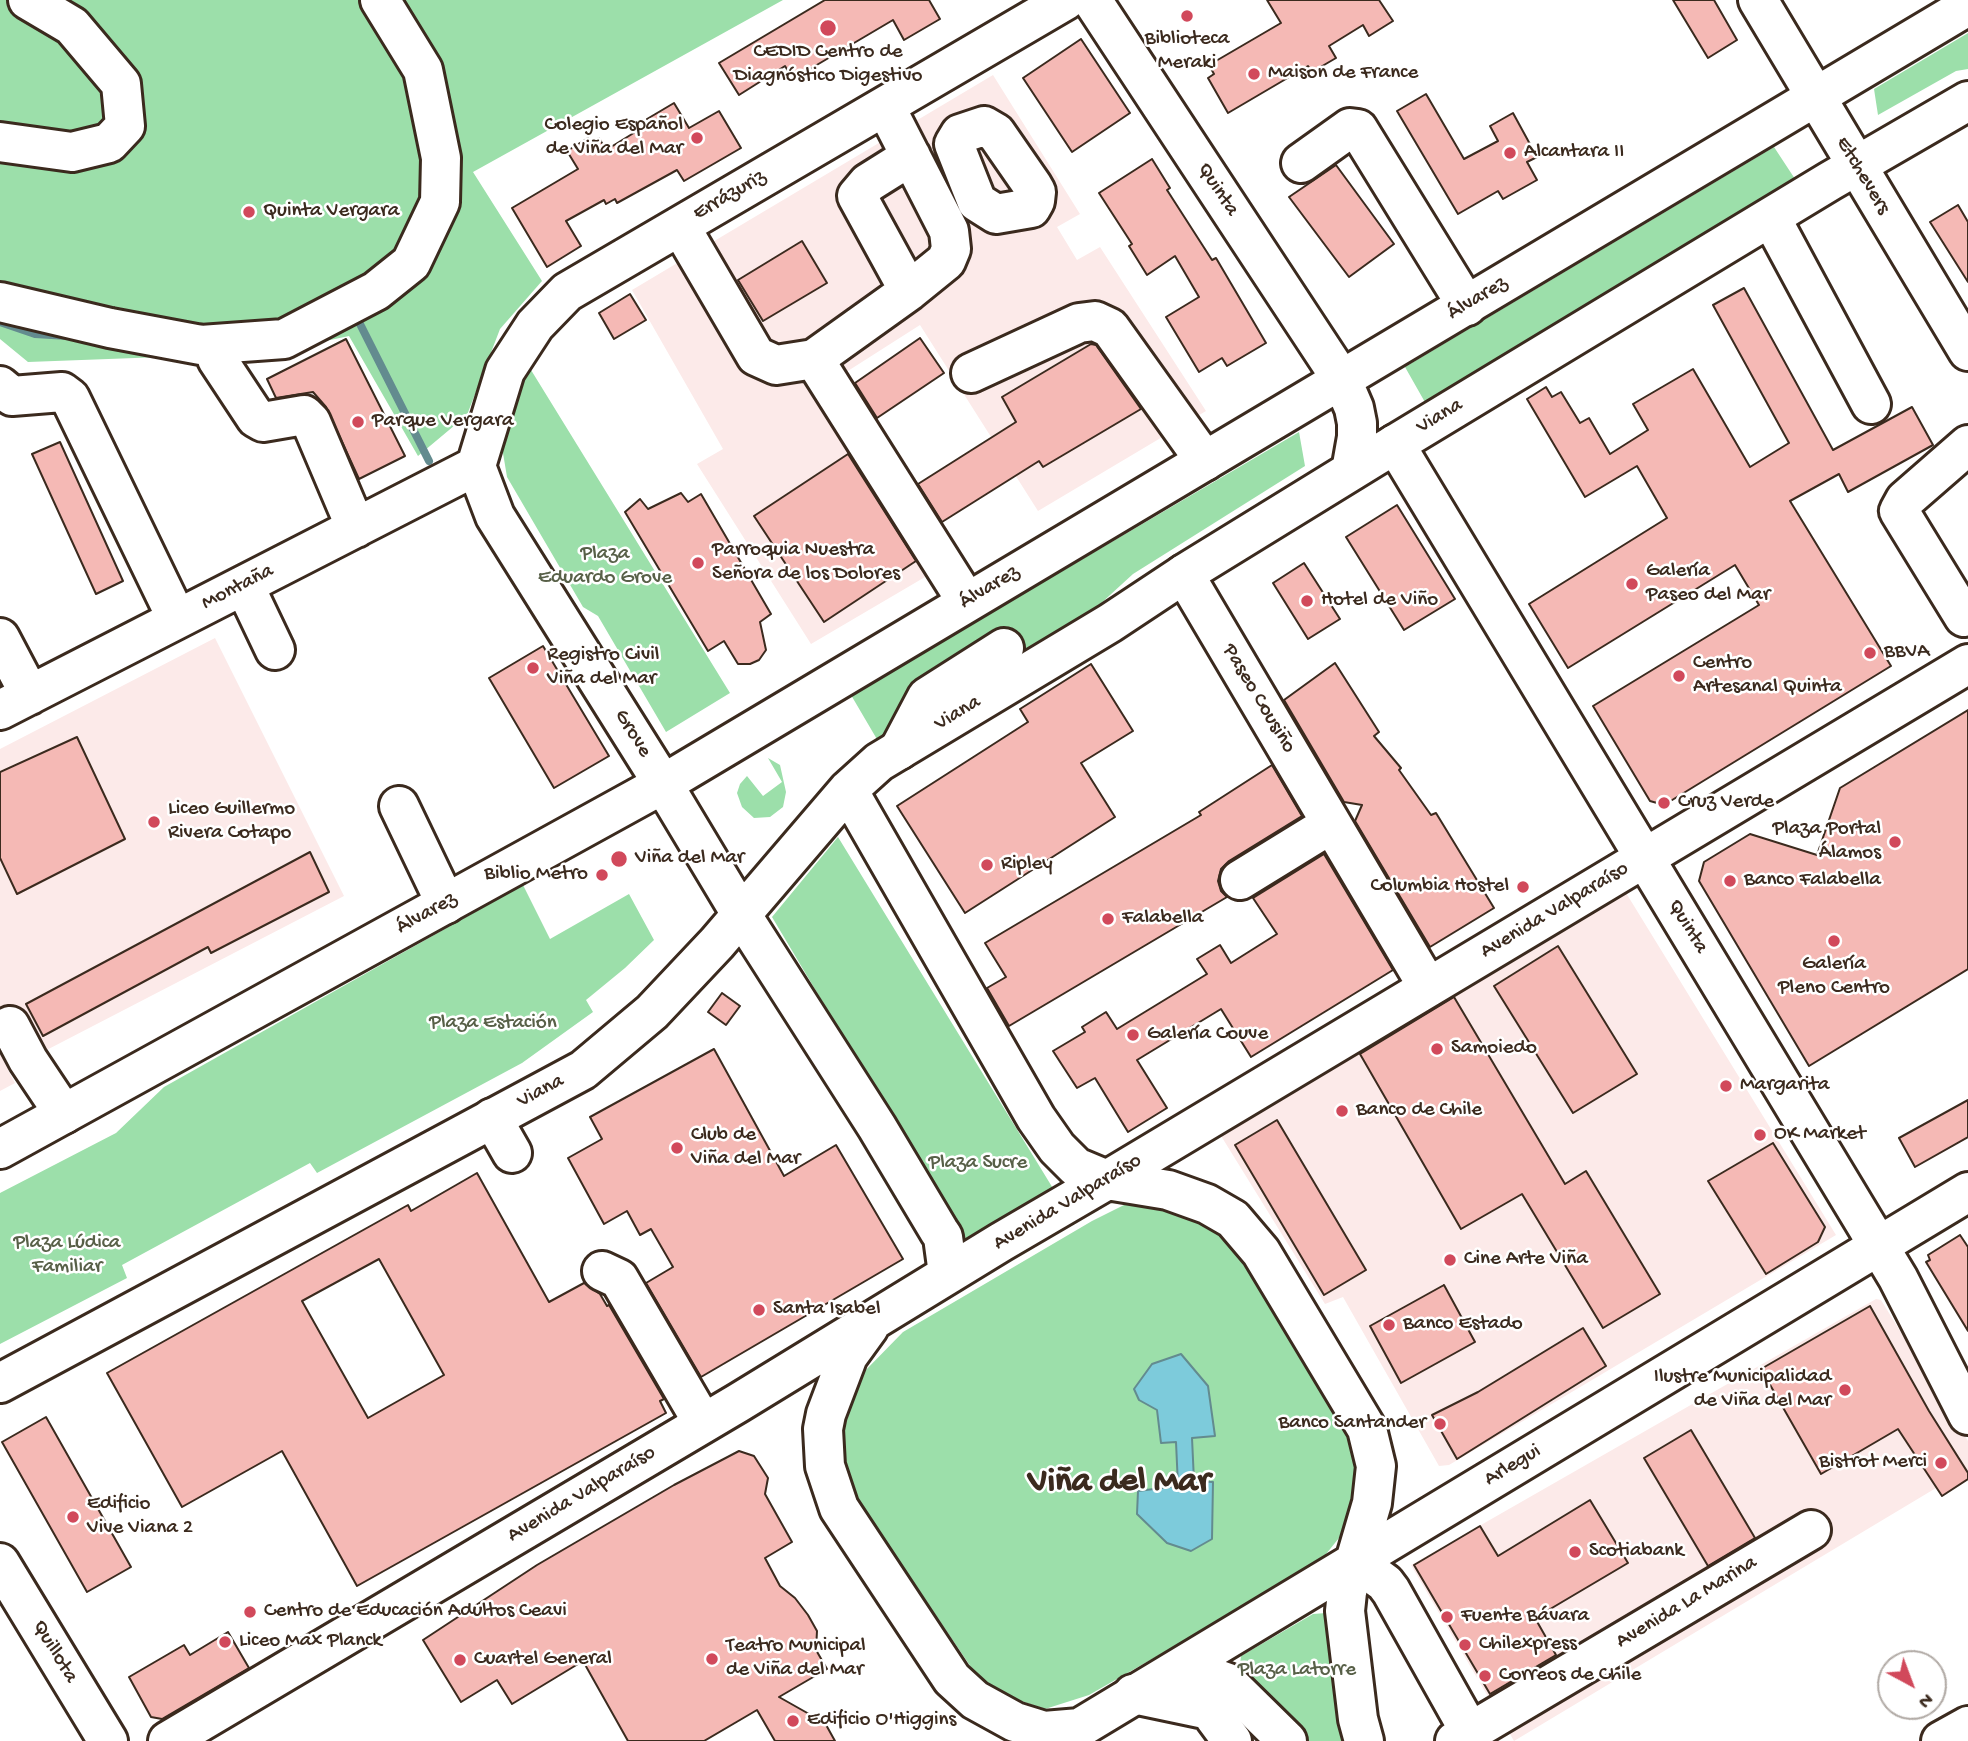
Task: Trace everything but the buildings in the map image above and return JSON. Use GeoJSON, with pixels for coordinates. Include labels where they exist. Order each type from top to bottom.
{"type":"FeatureCollection","features":[{"type":"Feature","properties":{"kind":"main road"},"geometry":{"type":"LineString","coordinates":[[0,142],[72,152],[109,143],[125,126],[121,84],[72,26],[28,0]]}},
{"type":"Feature","properties":{"kind":"main road"},"geometry":{"type":"LineString","coordinates":[[0,302],[110,328],[201,345],[284,339],[376,290],[411,262],[440,202],[441,158],[423,70],[380,0]]}},
{"type":"Feature","properties":{"kind":"main road","name":"Errázuriz"},"geometry":{"type":"LineString","coordinates":[[476,466],[505,371],[535,325],[567,292],[1066,0]]}},
{"type":"Feature","properties":{"kind":"main road","name":"Quinta"},"geometry":{"type":"LineString","coordinates":[[1092,0],[1342,380],[1354,408],[1357,423],[1351,471]]}},
{"type":"Feature","properties":{"kind":"main road","name":"Etchevers"},"geometry":{"type":"LineString","coordinates":[[1758,0],[1968,351]]}},
{"type":"Feature","properties":{"kind":"main road","name":"Álvarez"},"geometry":{"type":"LineString","coordinates":[[0,1149],[663,784],[1968,6]]}},
{"type":"Feature","properties":{"kind":"main road","name":"Viana"},"geometry":{"type":"LineString","coordinates":[[0,1383],[583,1070],[652,1012],[717,943],[848,790],[879,762],[1110,623],[1184,574],[1395,444],[1968,101]]}},
{"type":"Feature","properties":{"kind":"main road"},"geometry":{"type":"LineString","coordinates":[[680,226],[756,356],[776,365],[814,359],[840,343],[909,291],[946,261],[951,249],[949,231],[885,106]]}},
{"type":"Feature","properties":{"kind":"main road"},"geometry":{"type":"LineString","coordinates":[[1301,163],[1350,128],[1358,129],[1466,306]]}},
{"type":"Feature","properties":{"kind":"main road"},"geometry":{"type":"LineString","coordinates":[[909,291],[857,196],[868,183],[911,156]]}},
{"type":"Feature","properties":{"kind":"main road"},"geometry":{"type":"LineString","coordinates":[[942,218],[977,202]]}},
{"type":"Feature","properties":{"kind":"main road"},"geometry":{"type":"LineString","coordinates":[[1771,218],[1871,404]]}},
{"type":"Feature","properties":{"kind":"main road"},"geometry":{"type":"LineString","coordinates":[[971,373],[1079,323],[1095,321],[1110,328],[1205,461]]}},
{"type":"Feature","properties":{"kind":"main road"},"geometry":{"type":"LineString","coordinates":[[216,359],[256,418],[263,422],[304,415],[311,422],[356,528]]}},
{"type":"Feature","properties":{"kind":"main road"},"geometry":{"type":"LineString","coordinates":[[814,359],[967,602]]}},
{"type":"Feature","properties":{"kind":"main road"},"geometry":{"type":"LineString","coordinates":[[0,386],[12,396],[62,392],[70,398],[177,619]]}},
{"type":"Feature","properties":{"kind":"main road","name":"Quinta"},"geometry":{"type":"LineString","coordinates":[[1395,444],[1898,1278],[1968,1415]]}},
{"type":"Feature","properties":{"kind":"main road"},"geometry":{"type":"LineString","coordinates":[[1964,617],[1899,511],[1905,499],[1968,445]]}},
{"type":"Feature","properties":{"kind":"main road","name":"Montaña"},"geometry":{"type":"LineString","coordinates":[[15,703],[476,466]]}},
{"type":"Feature","properties":{"kind":"main road","name":"Grove"},"geometry":{"type":"LineString","coordinates":[[476,466],[495,516],[663,784]]}},
{"type":"Feature","properties":{"kind":"main road","name":"Paseo Cousiño"},"geometry":{"type":"LineString","coordinates":[[1184,574],[1428,987]]}},
{"type":"Feature","properties":{"kind":"main road"},"geometry":{"type":"LineString","coordinates":[[244,585],[275,650]]}},
{"type":"Feature","properties":{"kind":"main road"},"geometry":{"type":"LineString","coordinates":[[0,638],[15,703]]}},
{"type":"Feature","properties":{"kind":"main road"},"geometry":{"type":"LineString","coordinates":[[899,750],[927,697],[1004,648]]}},
{"type":"Feature","properties":{"kind":"main road","name":"Avenida Valparaíso"},"geometry":{"type":"LineString","coordinates":[[168,1741],[1968,664]]}},
{"type":"Feature","properties":{"kind":"main road"},"geometry":{"type":"LineString","coordinates":[[663,784],[943,1237],[948,1274]]}},
{"type":"Feature","properties":{"kind":"main road"},"geometry":{"type":"LineString","coordinates":[[848,790],[1057,1148],[1076,1167],[1107,1180],[1168,1190],[1207,1203],[1233,1219],[1261,1252],[1367,1429],[1376,1466],[1372,1503],[1354,1561],[1345,1611],[1358,1719],[1364,1741]]}},
{"type":"Feature","properties":{"kind":"main road"},"geometry":{"type":"LineString","coordinates":[[398,806],[446,904]]}},
{"type":"Feature","properties":{"kind":"main road"},"geometry":{"type":"LineString","coordinates":[[1240,880],[1331,824]]}},
{"type":"Feature","properties":{"kind":"main road"},"geometry":{"type":"LineString","coordinates":[[10,1026],[28,1060],[64,1114]]}},
{"type":"Feature","properties":{"kind":"main road"},"geometry":{"type":"LineString","coordinates":[[492,1118],[512,1153]]}},
{"type":"Feature","properties":{"kind":"main road","name":"Arlegui"},"geometry":{"type":"LineString","coordinates":[[1069,1735],[1968,1192]]}},
{"type":"Feature","properties":{"kind":"main road"},"geometry":{"type":"LineString","coordinates":[[602,1271],[619,1279],[703,1423]]}},
{"type":"Feature","properties":{"kind":"main road"},"geometry":{"type":"LineString","coordinates":[[872,1322],[848,1356],[823,1429],[825,1466],[839,1508],[952,1679],[975,1700],[1015,1722],[1069,1735]]}},
{"type":"Feature","properties":{"kind":"main road","name":"Avenida La Marina"},"geometry":{"type":"LineString","coordinates":[[1463,1737],[1811,1530]]}},
{"type":"Feature","properties":{"kind":"main road"},"geometry":{"type":"LineString","coordinates":[[1354,1561],[1385,1583],[1391,1591],[1463,1737]]}},
{"type":"Feature","properties":{"kind":"main road","name":"Quillota"},"geometry":{"type":"LineString","coordinates":[[0,1563],[108,1741]]}},
{"type":"Feature","properties":{"kind":"main road"},"geometry":{"type":"LineString","coordinates":[[1133,1694],[1172,1679],[1211,1677],[1228,1683],[1287,1741]]}},
{"type":"Feature","properties":{"kind":"main road"},"geometry":{"type":"LineString","coordinates":[[1133,1694],[1209,1710],[1232,1741]]}},
{"type":"Feature","properties":{"kind":"main road"},"geometry":{"type":"LineString","coordinates":[[1941,1741],[1968,1726]]}},
{"type":"Feature","properties":{"kind":"shaded area"},"geometry":{"type":"Polygon","coordinates":[[[993,75],[1080,214],[1057,227],[1077,260],[1100,247],[1206,411],[1038,511],[920,325],[840,376],[954,560],[811,644],[697,464],[723,449],[632,290],[993,75]]]}},
{"type":"Feature","properties":{"kind":"shaded area","name":"Liceo Guillermo Rivera Cotapo"},"geometry":{"type":"Polygon","coordinates":[[[215,638],[344,896],[8,1070],[15,1083],[0,1091],[0,749],[215,638]]]}},
{"type":"Feature","properties":{"kind":"shaded area"},"geometry":{"type":"Polygon","coordinates":[[[1623,888],[1836,1235],[1449,1465],[1439,1466],[1343,1297],[1325,1304],[1218,1131],[1623,888]]]}},
{"type":"Feature","properties":{"kind":"shaded area"},"geometry":{"type":"Polygon","coordinates":[[[1876,1299],[1881,1300],[1968,1441],[1968,1479],[1942,1496],[1936,1488],[1514,1741],[1411,1565],[1876,1299]]]}},
{"type":"Feature","properties":{"kind":"green space","name":"Quinta Vergara"},"geometry":{"type":"Polygon","coordinates":[[[0,0],[783,0],[473,172],[542,281],[500,329],[467,415],[418,456],[349,336],[269,353],[28,362],[0,339],[0,0]]]}},
{"type":"Feature","properties":{"kind":"green space"},"geometry":{"type":"Polygon","coordinates":[[[1968,33],[1968,69],[1956,71],[1878,115],[1874,89],[1968,33]]]}},
{"type":"Feature","properties":{"kind":"green space"},"geometry":{"type":"Polygon","coordinates":[[[1774,147],[1797,182],[1426,404],[1405,367],[1774,147]]]}},
{"type":"Feature","properties":{"kind":"green space","name":"Plaza Eduardo Grove"},"geometry":{"type":"Polygon","coordinates":[[[531,370],[730,693],[666,732],[598,616],[583,607],[507,477],[500,435],[514,391],[531,370]]]}},
{"type":"Feature","properties":{"kind":"green space"},"geometry":{"type":"Polygon","coordinates":[[[1299,432],[1305,466],[1133,574],[1086,617],[878,741],[851,695],[1299,432]]]}},
{"type":"Feature","properties":{"kind":"green space"},"geometry":{"type":"Polygon","coordinates":[[[768,758],[780,765],[786,792],[783,807],[770,817],[754,818],[742,807],[737,793],[747,776],[763,796],[782,782],[768,758]]]}},
{"type":"Feature","properties":{"kind":"green space","name":"Plaza Sucre"},"geometry":{"type":"Polygon","coordinates":[[[838,837],[1054,1190],[965,1241],[772,917],[838,837]]]}},
{"type":"Feature","properties":{"kind":"green space"},"geometry":{"type":"Polygon","coordinates":[[[523,885],[550,939],[629,894],[654,940],[586,1000],[593,1012],[522,1063],[317,1173],[310,1163],[122,1265],[127,1278],[0,1344],[0,1193],[116,1133],[164,1087],[523,885]]]}},
{"type":"Feature","properties":{"kind":"green space"},"geometry":{"type":"Polygon","coordinates":[[[1132,1201],[1168,1204],[1222,1231],[1253,1261],[1347,1418],[1362,1477],[1343,1533],[1318,1564],[1089,1695],[1045,1709],[1018,1700],[981,1682],[844,1479],[841,1440],[860,1376],[903,1332],[1092,1221],[1132,1201]]]}},
{"type":"Feature","properties":{"kind":"green space","name":"Plaza Latorre"},"geometry":{"type":"Polygon","coordinates":[[[1326,1613],[1350,1741],[1308,1741],[1240,1665],[1241,1656],[1313,1614],[1326,1613]]]}},
{"type":"Feature","properties":{"kind":"water"},"geometry":{"type":"Polygon","coordinates":[[[1181,1354],[1208,1386],[1215,1436],[1192,1438],[1194,1481],[1213,1482],[1212,1539],[1191,1551],[1167,1543],[1137,1514],[1138,1491],[1178,1486],[1176,1442],[1161,1443],[1157,1410],[1139,1400],[1134,1389],[1152,1364],[1181,1354]]]}},
{"type":"Feature","properties":{"kind":"waterway"},"geometry":{"type":"LineString","coordinates":[[350,323],[358,320],[429,461]]}},
{"type":"Feature","properties":{"kind":"waterway"},"geometry":{"type":"LineString","coordinates":[[0,322],[35,334],[68,336]]}},
{"type":"Feature","properties":{"kind":"place","name":"Biblioteca Meraki"},"geometry":{"type":"Point","coordinates":[1187,16]}},
{"type":"Feature","properties":{"kind":"place","name":"CEDID Centro de Diagnóstico Digestivo"},"geometry":{"type":"Point","coordinates":[828,28]}},
{"type":"Feature","properties":{"kind":"place","name":"Maison de France"},"geometry":{"type":"Point","coordinates":[1254,74]}},
{"type":"Feature","properties":{"kind":"place","name":"Colegio Español de Viña del Mar"},"geometry":{"type":"Point","coordinates":[697,138]}},
{"type":"Feature","properties":{"kind":"place","name":"Alcantara II"},"geometry":{"type":"Point","coordinates":[1510,153]}},
{"type":"Feature","properties":{"kind":"place","name":"Quinta Vergara"},"geometry":{"type":"Point","coordinates":[249,212]}},
{"type":"Feature","properties":{"kind":"place","name":"Parque Vergara"},"geometry":{"type":"Point","coordinates":[358,422]}},
{"type":"Feature","properties":{"kind":"place","name":"Parroquia Nuestra Señora de los Dolores"},"geometry":{"type":"Point","coordinates":[698,563]}},
{"type":"Feature","properties":{"kind":"place","name":"Galería Paseo del Mar"},"geometry":{"type":"Point","coordinates":[1632,584]}},
{"type":"Feature","properties":{"kind":"place","name":"Hotel de Viño"},"geometry":{"type":"Point","coordinates":[1307,601]}},
{"type":"Feature","properties":{"kind":"place","name":"BBVA"},"geometry":{"type":"Point","coordinates":[1870,653]}},
{"type":"Feature","properties":{"kind":"place","name":"Registro Civil Viña del Mar"},"geometry":{"type":"Point","coordinates":[533,668]}},
{"type":"Feature","properties":{"kind":"place","name":"Centro Artesanal Quinta"},"geometry":{"type":"Point","coordinates":[1679,676]}},
{"type":"Feature","properties":{"kind":"place","name":"Cruz Verde"},"geometry":{"type":"Point","coordinates":[1664,803]}},
{"type":"Feature","properties":{"kind":"place","name":"Liceo Guillermo Rivera Cotapo"},"geometry":{"type":"Point","coordinates":[154,822]}},
{"type":"Feature","properties":{"kind":"place","name":"Plaza Portal Álamos"},"geometry":{"type":"Point","coordinates":[1895,842]}},
{"type":"Feature","properties":{"kind":"place","name":"Viña del Mar"},"geometry":{"type":"Point","coordinates":[619,859]}},
{"type":"Feature","properties":{"kind":"place","name":"Ripley"},"geometry":{"type":"Point","coordinates":[987,865]}},
{"type":"Feature","properties":{"kind":"place","name":"Biblio Metro"},"geometry":{"type":"Point","coordinates":[602,875]}},
{"type":"Feature","properties":{"kind":"place","name":"Banco Falabella"},"geometry":{"type":"Point","coordinates":[1730,881]}},
{"type":"Feature","properties":{"kind":"place","name":"Columbia Hostel"},"geometry":{"type":"Point","coordinates":[1523,887]}},
{"type":"Feature","properties":{"kind":"place","name":"Falabella"},"geometry":{"type":"Point","coordinates":[1108,919]}},
{"type":"Feature","properties":{"kind":"place","name":"Galería Pleno Centro"},"geometry":{"type":"Point","coordinates":[1834,941]}},
{"type":"Feature","properties":{"kind":"place","name":"Galería Couve"},"geometry":{"type":"Point","coordinates":[1133,1035]}},
{"type":"Feature","properties":{"kind":"place","name":"Samoiedo"},"geometry":{"type":"Point","coordinates":[1437,1049]}},
{"type":"Feature","properties":{"kind":"place","name":"Margarita"},"geometry":{"type":"Point","coordinates":[1726,1086]}},
{"type":"Feature","properties":{"kind":"place","name":"Banco de Chile"},"geometry":{"type":"Point","coordinates":[1342,1111]}},
{"type":"Feature","properties":{"kind":"place","name":"OK Market"},"geometry":{"type":"Point","coordinates":[1760,1135]}},
{"type":"Feature","properties":{"kind":"place","name":"Club de Viña del Mar"},"geometry":{"type":"Point","coordinates":[677,1148]}},
{"type":"Feature","properties":{"kind":"place","name":"Cine Arte Viña"},"geometry":{"type":"Point","coordinates":[1450,1260]}},
{"type":"Feature","properties":{"kind":"place","name":"Santa Isabel"},"geometry":{"type":"Point","coordinates":[759,1310]}},
{"type":"Feature","properties":{"kind":"place","name":"Banco Estado"},"geometry":{"type":"Point","coordinates":[1389,1325]}},
{"type":"Feature","properties":{"kind":"place","name":"Ilustre Municipalidad de Viña del Mar"},"geometry":{"type":"Point","coordinates":[1845,1390]}},
{"type":"Feature","properties":{"kind":"place","name":"Banco Santander"},"geometry":{"type":"Point","coordinates":[1440,1424]}},
{"type":"Feature","properties":{"kind":"place","name":"Bistrot Merci"},"geometry":{"type":"Point","coordinates":[1941,1463]}},
{"type":"Feature","properties":{"kind":"place","name":"Edificio Vive Viana 2"},"geometry":{"type":"Point","coordinates":[73,1517]}},
{"type":"Feature","properties":{"kind":"place","name":"Scotiabank"},"geometry":{"type":"Point","coordinates":[1575,1552]}},
{"type":"Feature","properties":{"kind":"place","name":"Centro de Educación Adultos Ceavi"},"geometry":{"type":"Point","coordinates":[250,1612]}},
{"type":"Feature","properties":{"kind":"place","name":"Fuente Bávara"},"geometry":{"type":"Point","coordinates":[1447,1617]}},
{"type":"Feature","properties":{"kind":"place","name":"Liceo Max Planck"},"geometry":{"type":"Point","coordinates":[225,1642]}},
{"type":"Feature","properties":{"kind":"place","name":"Chilexpress"},"geometry":{"type":"Point","coordinates":[1465,1645]}},
{"type":"Feature","properties":{"kind":"place","name":"Teatro Municipal de Viña del Mar"},"geometry":{"type":"Point","coordinates":[712,1659]}},
{"type":"Feature","properties":{"kind":"place","name":"Cuartel General"},"geometry":{"type":"Point","coordinates":[460,1660]}},
{"type":"Feature","properties":{"kind":"place","name":"Correos de Chile"},"geometry":{"type":"Point","coordinates":[1485,1676]}},
{"type":"Feature","properties":{"kind":"place","name":"Edificio O'Higgins"},"geometry":{"type":"Point","coordinates":[793,1721]}},
{"type":"Feature","properties":{"kind":"district","name":"Viña del Mar"},"geometry":{"type":"Point","coordinates":[1119,1484]}},
{"type":"Feature","properties":{"kind":"park label","name":"Plaza Estación"},"geometry":{"type":"Point","coordinates":[493,1024]}},
{"type":"Feature","properties":{"kind":"park label","name":"Plaza Lúdica Familiar"},"geometry":{"type":"Point","coordinates":[67,1256]}}]}
